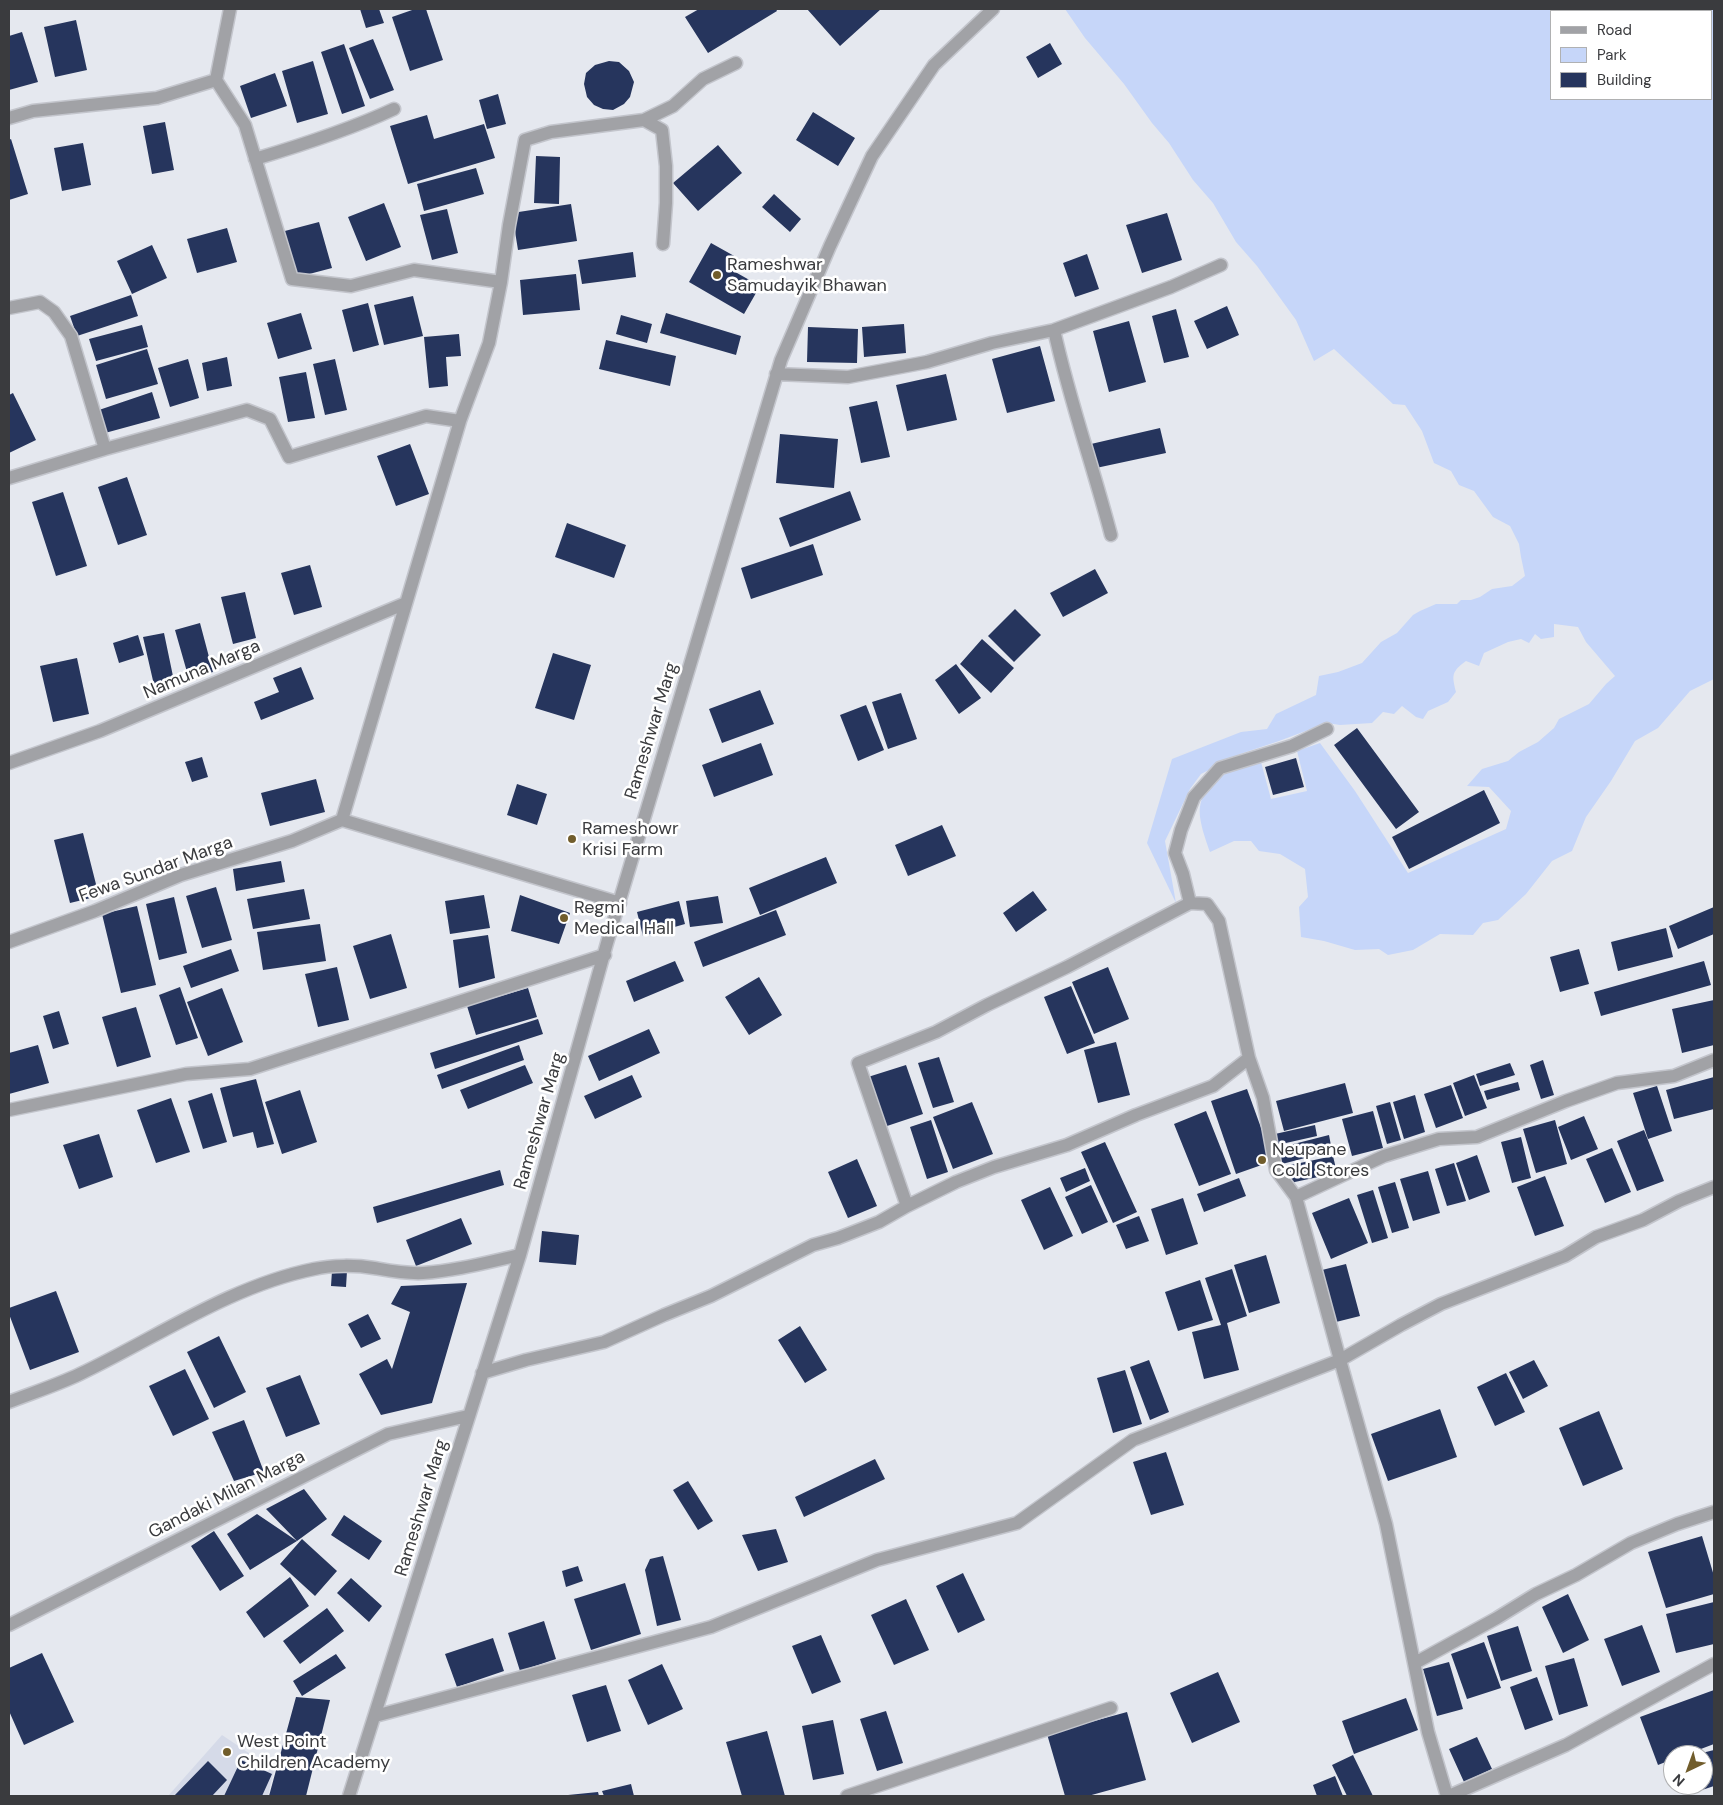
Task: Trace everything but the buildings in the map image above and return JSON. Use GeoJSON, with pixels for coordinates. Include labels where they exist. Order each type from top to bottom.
{"type":"FeatureCollection","features":[{"type":"Feature","properties":{"kind":"street"},"geometry":{"type":"LineString","coordinates":[[230,9],[216,80],[245,125],[292,280],[351,286],[414,270],[501,282]]}},
{"type":"Feature","properties":{"kind":"street","name":"Rameshwar Marg"},"geometry":{"type":"LineString","coordinates":[[349,1796],[520,1255],[604,955],[781,360],[830,246],[872,156],[934,65],[992,9]]}},
{"type":"Feature","properties":{"kind":"street"},"geometry":{"type":"LineString","coordinates":[[620,903],[342,820],[460,421],[489,343],[526,140],[551,132],[644,120],[672,106],[703,80],[736,62]]}},
{"type":"Feature","properties":{"kind":"street"},"geometry":{"type":"LineString","coordinates":[[9,118],[33,111],[157,98],[216,80]]}},
{"type":"Feature","properties":{"kind":"street"},"geometry":{"type":"LineString","coordinates":[[255,159],[296,147],[366,122],[394,109]]}},
{"type":"Feature","properties":{"kind":"street"},"geometry":{"type":"LineString","coordinates":[[644,120],[662,130],[666,166],[663,244]]}},
{"type":"Feature","properties":{"kind":"street"},"geometry":{"type":"LineString","coordinates":[[776,374],[848,377],[927,362],[992,343],[1054,330],[1171,287],[1221,265]]}},
{"type":"Feature","properties":{"kind":"street"},"geometry":{"type":"LineString","coordinates":[[9,308],[40,302],[54,312],[71,336],[105,449]]}},
{"type":"Feature","properties":{"kind":"street"},"geometry":{"type":"LineString","coordinates":[[1054,330],[1064,378],[1111,534]]}},
{"type":"Feature","properties":{"kind":"street"},"geometry":{"type":"LineString","coordinates":[[9,478],[105,449],[247,410],[270,419],[288,457],[426,416],[460,421]]}},
{"type":"Feature","properties":{"kind":"street","name":"Namuna Marga"},"geometry":{"type":"LineString","coordinates":[[9,763],[100,731],[406,603]]}},
{"type":"Feature","properties":{"kind":"street"},"geometry":{"type":"LineString","coordinates":[[1190,903],[1183,874],[1175,853],[1181,830],[1194,798],[1220,768],[1292,746],[1327,729]]}},
{"type":"Feature","properties":{"kind":"street","name":"Fewa Sundar Marga"},"geometry":{"type":"LineString","coordinates":[[9,942],[95,911],[181,875],[292,841],[342,820]]}},
{"type":"Feature","properties":{"kind":"street"},"geometry":{"type":"LineString","coordinates":[[907,1206],[858,1064],[936,1032],[1190,903],[1208,904],[1219,921],[1250,1058],[1263,1098],[1276,1170],[1296,1197],[1386,1524],[1428,1732],[1448,1796],[1566,1745],[1714,1664]]}},
{"type":"Feature","properties":{"kind":"street"},"geometry":{"type":"LineString","coordinates":[[9,1110],[186,1074],[250,1070],[604,955]]}},
{"type":"Feature","properties":{"kind":"street"},"geometry":{"type":"LineString","coordinates":[[482,1373],[604,1342],[711,1296],[813,1245],[838,1238],[879,1222],[956,1182],[994,1167],[1067,1145],[1136,1115],[1213,1086],[1250,1058]]}},
{"type":"Feature","properties":{"kind":"street"},"geometry":{"type":"LineString","coordinates":[[1296,1197],[1384,1156],[1439,1139],[1477,1137],[1566,1101],[1617,1083],[1674,1076],[1714,1060]]}},
{"type":"Feature","properties":{"kind":"street"},"geometry":{"type":"LineString","coordinates":[[375,1716],[711,1627],[877,1560],[1017,1523],[1133,1440],[1340,1360],[1442,1304],[1565,1256],[1596,1237],[1643,1220],[1679,1201],[1714,1187]]}},
{"type":"Feature","properties":{"kind":"street"},"geometry":{"type":"LineString","coordinates":[[9,1402],[78,1375],[195,1315],[270,1281],[315,1269],[347,1267],[423,1273],[459,1268],[520,1255]]}},
{"type":"Feature","properties":{"kind":"street","name":"Gandaki Milan Marga"},"geometry":{"type":"LineString","coordinates":[[9,1625],[388,1434],[468,1416]]}},
{"type":"Feature","properties":{"kind":"street"},"geometry":{"type":"LineString","coordinates":[[1415,1663],[1497,1618],[1536,1594],[1576,1575],[1631,1543],[1677,1524],[1714,1512]]}},
{"type":"Feature","properties":{"kind":"street"},"geometry":{"type":"LineString","coordinates":[[847,1796],[1111,1708]]}},
{"type":"Feature","properties":{"kind":"shaded area","name":"West Point Children Academy"},"geometry":{"type":"Polygon","coordinates":[[[222,1735],[274,1770],[268,1796],[168,1796],[222,1735]]]}},
{"type":"Feature","properties":{"kind":"green space"},"geometry":{"type":"Polygon","coordinates":[[[1065,9],[1714,9],[1714,679],[1690,691],[1658,728],[1635,741],[1611,781],[1586,817],[1572,851],[1552,861],[1526,894],[1498,920],[1483,923],[1473,935],[1440,934],[1413,950],[1388,955],[1379,949],[1355,950],[1301,937],[1299,907],[1308,897],[1305,869],[1280,854],[1259,851],[1251,841],[1234,841],[1210,852],[1200,818],[1201,800],[1212,784],[1223,775],[1241,766],[1261,762],[1271,799],[1307,791],[1297,751],[1320,743],[1355,791],[1408,873],[1506,829],[1511,811],[1489,787],[1467,786],[1482,769],[1508,761],[1519,752],[1538,742],[1554,728],[1559,719],[1589,704],[1615,676],[1586,642],[1578,627],[1554,624],[1554,637],[1541,639],[1535,634],[1529,643],[1521,639],[1508,642],[1484,653],[1479,666],[1466,661],[1454,674],[1456,692],[1448,702],[1428,711],[1423,719],[1416,717],[1402,706],[1394,714],[1383,712],[1372,723],[1340,725],[1327,723],[1240,754],[1201,774],[1190,789],[1165,841],[1176,903],[1147,843],[1172,759],[1241,732],[1267,729],[1276,714],[1316,695],[1319,676],[1338,672],[1362,663],[1381,642],[1397,633],[1413,615],[1420,611],[1436,604],[1457,604],[1461,600],[1471,600],[1480,597],[1492,589],[1512,586],[1525,576],[1519,544],[1510,526],[1493,517],[1474,491],[1459,485],[1451,471],[1434,463],[1422,431],[1405,405],[1393,404],[1334,349],[1314,361],[1296,320],[1257,266],[1236,242],[1213,203],[1193,180],[1169,143],[1124,84],[1085,38],[1065,9]]]}},
{"type":"Feature","properties":{"kind":"place","name":"Rameshwar Samudayik Bhawan"},"geometry":{"type":"Point","coordinates":[717,275]}},
{"type":"Feature","properties":{"kind":"place","name":"Rameshowr Krisi Farm"},"geometry":{"type":"Point","coordinates":[572,839]}},
{"type":"Feature","properties":{"kind":"place","name":"Regmi Medical Hall"},"geometry":{"type":"Point","coordinates":[564,918]}},
{"type":"Feature","properties":{"kind":"place","name":"Neupane Cold Stores"},"geometry":{"type":"Point","coordinates":[1262,1160]}},
{"type":"Feature","properties":{"kind":"place","name":"West Point Children Academy"},"geometry":{"type":"Point","coordinates":[227,1752]}}]}
